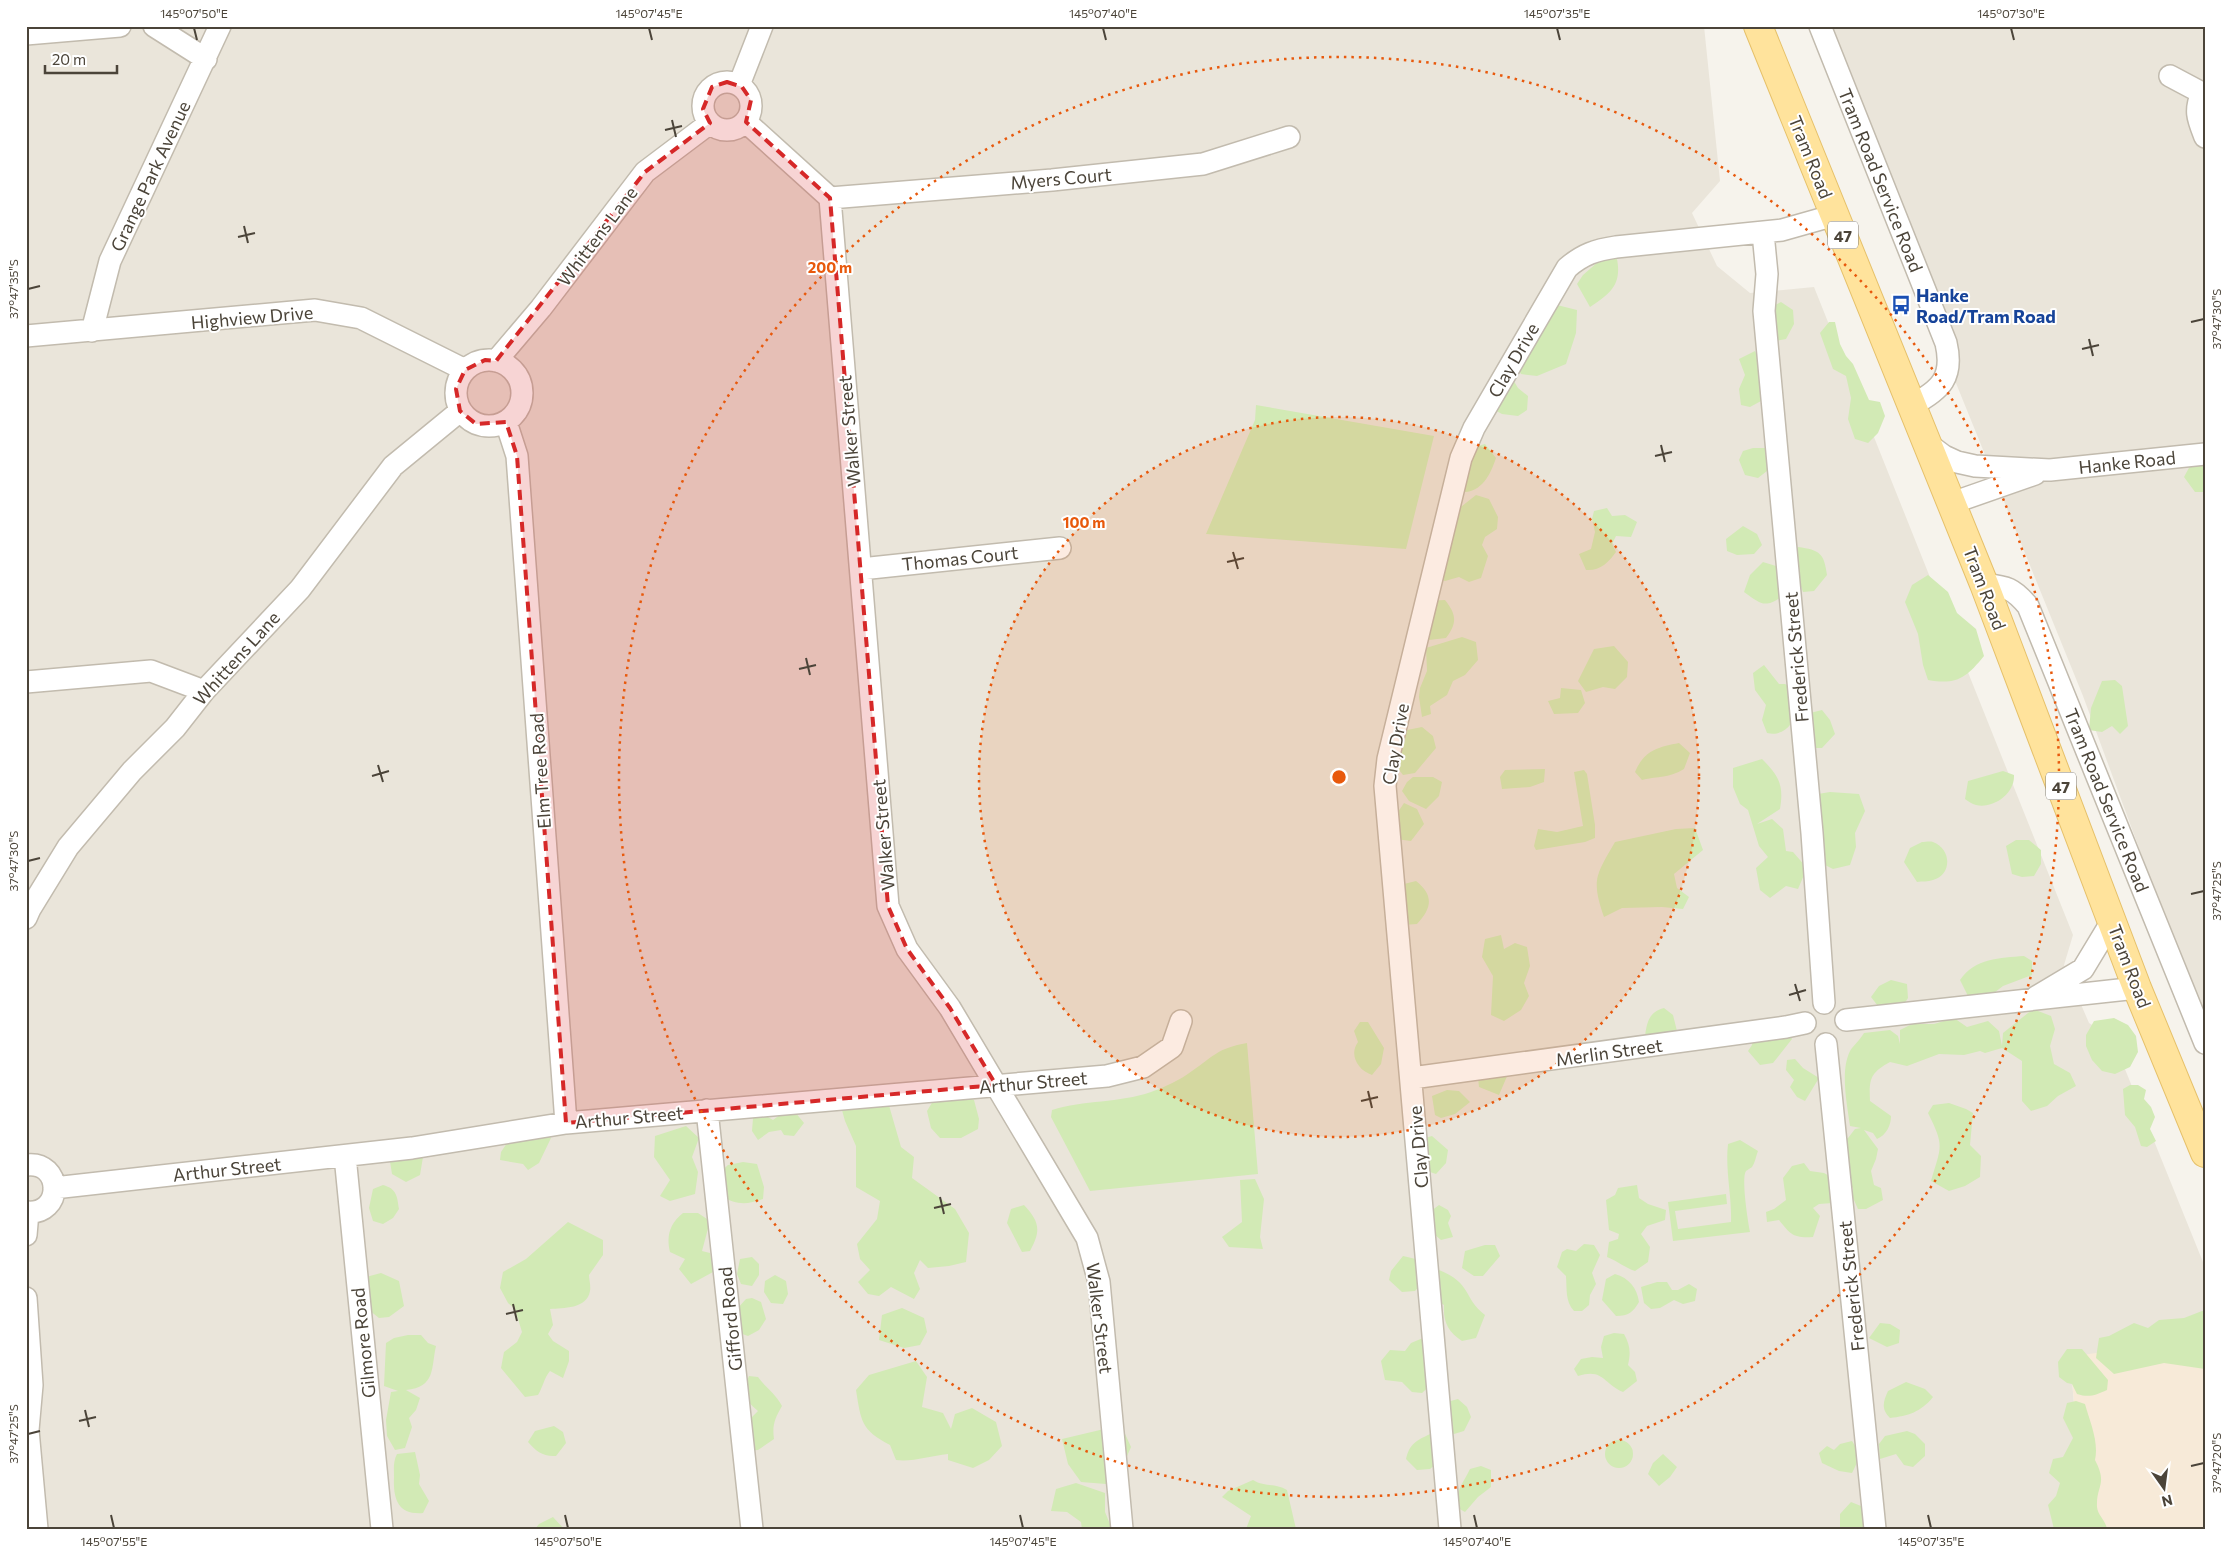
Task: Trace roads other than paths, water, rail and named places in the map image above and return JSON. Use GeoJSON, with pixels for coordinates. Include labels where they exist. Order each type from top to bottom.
{"type":"FeatureCollection","features":[{"type":"Feature","properties":{"kind":"main road","name":"Tram Road"},"geometry":{"type":"LineString","coordinates":[[1758,26],[1984,584],[2137,988],[2202,1133]]}},
{"type":"Feature","properties":{"kind":"street"},"geometry":{"type":"LineString","coordinates":[[26,34],[120,26]]}},
{"type":"Feature","properties":{"kind":"street"},"geometry":{"type":"LineString","coordinates":[[154,26],[206,59]]}},
{"type":"Feature","properties":{"kind":"street","name":"Grange Park Avenue"},"geometry":{"type":"LineString","coordinates":[[92,331],[110,261],[220,26]]}},
{"type":"Feature","properties":{"kind":"street"},"geometry":{"type":"LineString","coordinates":[[739,85],[762,26]]}},
{"type":"Feature","properties":{"kind":"street","name":"Tram Road Service Road"},"geometry":{"type":"LineString","coordinates":[[1820,26],[1950,359],[1949,373],[1944,380],[1926,398],[1912,405]]}},
{"type":"Feature","properties":{"kind":"street"},"geometry":{"type":"LineString","coordinates":[[2170,76],[2203,93],[2197,105],[2198,119],[2205,137]]}},
{"type":"Feature","properties":{"kind":"street"},"geometry":{"type":"LineString","coordinates":[[727,82],[739,85],[751,100],[752,108],[746,122],[732,130],[724,130],[710,124],[703,109],[706,93],[719,83],[727,82]]}},
{"type":"Feature","properties":{"kind":"street"},"geometry":{"type":"LineString","coordinates":[[746,122],[830,198]]}},
{"type":"Feature","properties":{"kind":"street","name":"Whittens Lane"},"geometry":{"type":"LineString","coordinates":[[496,361],[541,308],[645,172],[710,124]]}},
{"type":"Feature","properties":{"kind":"street","name":"Myers Court"},"geometry":{"type":"LineString","coordinates":[[830,198],[1052,180],[1203,164],[1288,137]]}},
{"type":"Feature","properties":{"kind":"street","name":"Walker Street"},"geometry":{"type":"LineString","coordinates":[[830,198],[888,906],[907,948],[950,1008],[1087,1238],[1099,1282],[1122,1529]]}},
{"type":"Feature","properties":{"kind":"street","name":"Clay Drive"},"geometry":{"type":"LineString","coordinates":[[1450,1529],[1385,786],[1388,760],[1454,482],[1464,448],[1514,358],[1567,268],[1579,257],[1594,251],[1616,247],[1782,230],[1835,214]]}},
{"type":"Feature","properties":{"kind":"street","name":"Frederick Street"},"geometry":{"type":"LineString","coordinates":[[1756,233],[1767,274],[1764,311],[1812,833],[1824,1003]]}},
{"type":"Feature","properties":{"kind":"street","name":"Highview Drive"},"geometry":{"type":"LineString","coordinates":[[26,336],[315,310],[361,318],[465,370]]}},
{"type":"Feature","properties":{"kind":"street"},"geometry":{"type":"LineString","coordinates":[[485,360],[507,365],[520,382],[522,393],[520,404],[506,422],[496,425],[481,425],[467,418],[460,410],[456,400],[456,390],[459,379],[465,370],[485,360]]}},
{"type":"Feature","properties":{"kind":"street","name":"Whittens Lane"},"geometry":{"type":"LineString","coordinates":[[26,918],[30,908],[68,847],[132,772],[175,728],[204,691],[300,590],[393,466],[460,410]]}},
{"type":"Feature","properties":{"kind":"street","name":"Elm Tree Road"},"geometry":{"type":"LineString","coordinates":[[506,422],[517,456],[566,1123]]}},
{"type":"Feature","properties":{"kind":"street","name":"Hanke Road"},"geometry":{"type":"LineString","coordinates":[[1928,444],[1944,456],[1975,466],[2050,470],[2205,454]]}},
{"type":"Feature","properties":{"kind":"street","name":"Hanke Road"},"geometry":{"type":"LineString","coordinates":[[1952,503],[2050,470]]}},
{"type":"Feature","properties":{"kind":"street","name":"Thomas Court"},"geometry":{"type":"LineString","coordinates":[[861,569],[1060,548]]}},
{"type":"Feature","properties":{"kind":"street","name":"Tram Road Service Road"},"geometry":{"type":"LineString","coordinates":[[1984,584],[2005,587],[2016,592],[2028,606],[2205,1043]]}},
{"type":"Feature","properties":{"kind":"street"},"geometry":{"type":"LineString","coordinates":[[26,682],[151,671],[204,691]]}},
{"type":"Feature","properties":{"kind":"street"},"geometry":{"type":"LineString","coordinates":[[2029,1001],[2083,969],[2112,921]]}},
{"type":"Feature","properties":{"kind":"street"},"geometry":{"type":"LineString","coordinates":[[1846,1020],[2137,988]]}},
{"type":"Feature","properties":{"kind":"street"},"geometry":{"type":"LineString","coordinates":[[1824,1003],[1835,1004],[1842,1009],[1846,1020],[1845,1031],[1839,1040],[1826,1044],[1814,1043],[1808,1037],[1805,1023],[1807,1013],[1813,1007],[1824,1003]]}},
{"type":"Feature","properties":{"kind":"street","name":"Arthur Street"},"geometry":{"type":"LineString","coordinates":[[54,1188],[412,1148],[566,1123],[1107,1076],[1143,1067],[1172,1047],[1181,1021]]}},
{"type":"Feature","properties":{"kind":"street","name":"Merlin Street"},"geometry":{"type":"LineString","coordinates":[[1412,1078],[1767,1030],[1805,1023]]}},
{"type":"Feature","properties":{"kind":"street","name":"Frederick Street"},"geometry":{"type":"LineString","coordinates":[[1826,1044],[1875,1529]]}},
{"type":"Feature","properties":{"kind":"street","name":"Gifford Road"},"geometry":{"type":"LineString","coordinates":[[708,1110],[752,1529]]}},
{"type":"Feature","properties":{"kind":"street","name":"Gilmore Road"},"geometry":{"type":"LineString","coordinates":[[345,1156],[382,1529]]}},
{"type":"Feature","properties":{"kind":"street"},"geometry":{"type":"LineString","coordinates":[[26,1165],[38,1166],[46,1170],[51,1176],[54,1188],[52,1199],[47,1206],[40,1210],[27,1212],[26,1235]]}},
{"type":"Feature","properties":{"kind":"street"},"geometry":{"type":"LineString","coordinates":[[26,1298],[32,1385],[27,1430],[37,1529]]}},
{"type":"Feature","properties":{"kind":"place","name":"Hanke Road/Tram Road"},"geometry":{"type":"Point","coordinates":[1901,305]}}]}
